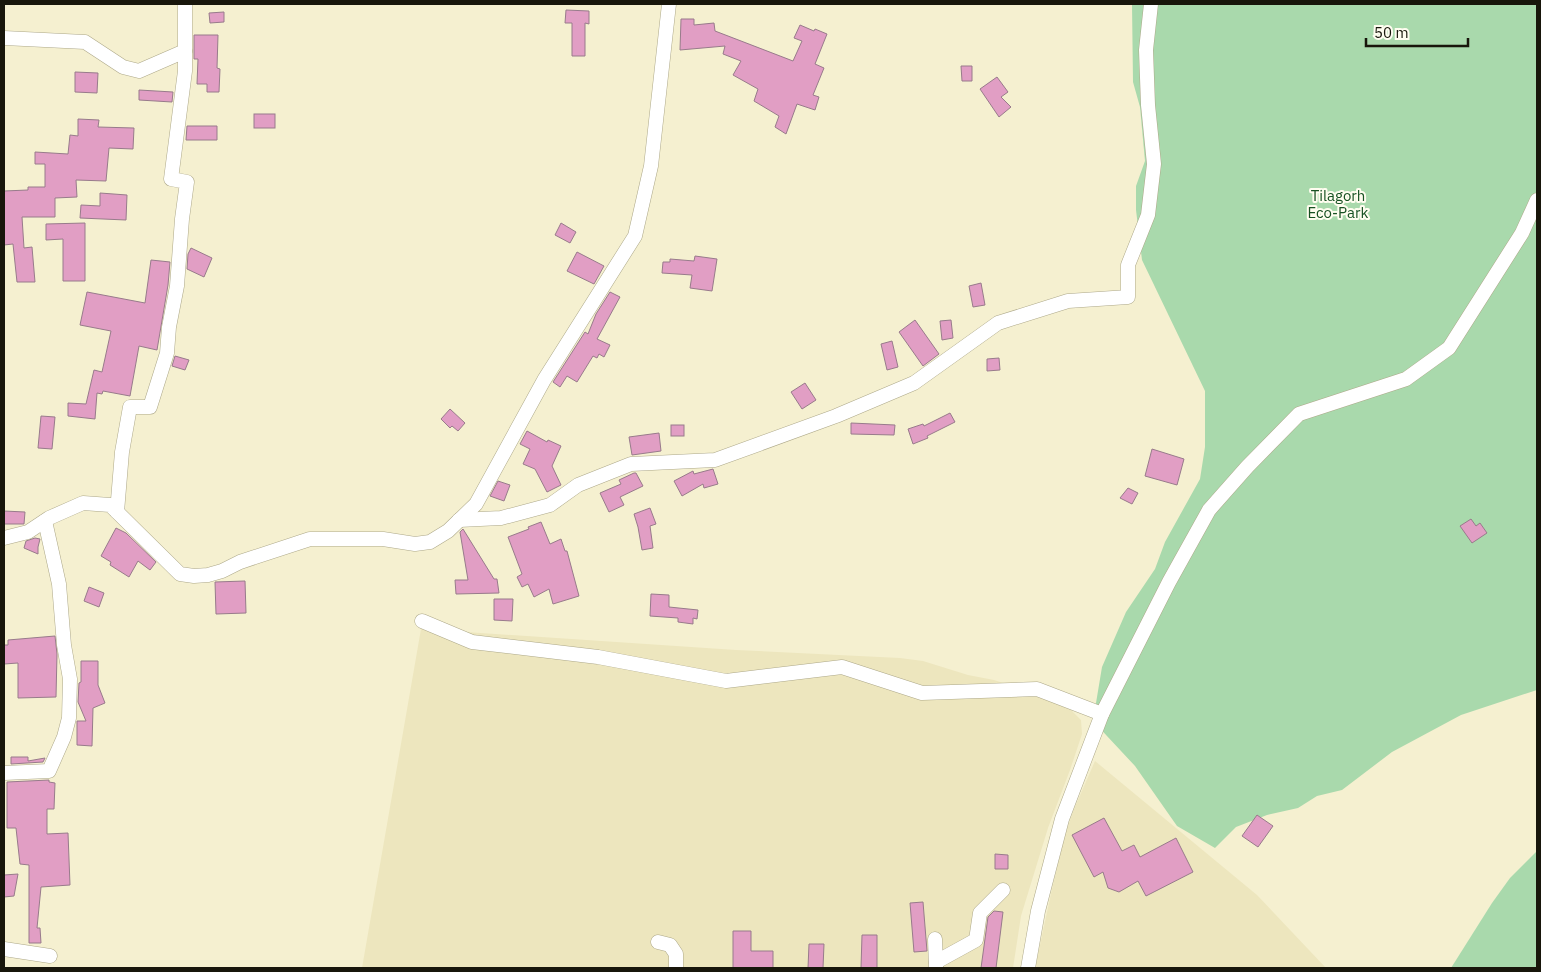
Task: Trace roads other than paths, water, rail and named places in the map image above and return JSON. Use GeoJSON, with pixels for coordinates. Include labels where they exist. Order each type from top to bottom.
{"type":"FeatureCollection","features":[{"type":"Feature","properties":{"kind":"street"},"geometry":{"type":"LineString","coordinates":[[117,512],[122,452],[130,407],[150,407],[167,353],[187,182],[171,179],[186,72],[186,4]]}},
{"type":"Feature","properties":{"kind":"street"},"geometry":{"type":"LineString","coordinates":[[4,538],[28,532],[45,521],[83,503],[110,505],[180,574],[194,576],[222,571],[240,562],[310,539],[383,540],[415,544],[430,542],[448,531],[476,504],[544,380],[635,236],[651,166],[669,4]]}},
{"type":"Feature","properties":{"kind":"street"},"geometry":{"type":"LineString","coordinates":[[459,520],[502,518],[550,505],[578,485],[631,464],[715,460],[836,416],[914,383],[998,323],[1068,301],[1128,297],[1128,265],[1148,215],[1154,164],[1148,105],[1146,50],[1151,4]]}},
{"type":"Feature","properties":{"kind":"street"},"geometry":{"type":"LineString","coordinates":[[4,38],[85,42],[123,67],[139,71],[186,52]]}},
{"type":"Feature","properties":{"kind":"street"},"geometry":{"type":"LineString","coordinates":[[1028,968],[1038,911],[1062,819],[1102,714],[1169,582],[1210,510],[1247,467],[1299,414],[1406,379],[1449,348],[1522,233],[1537,200]]}},
{"type":"Feature","properties":{"kind":"street"},"geometry":{"type":"LineString","coordinates":[[4,773],[49,771],[64,737],[69,718],[70,679],[64,645],[58,584],[45,521]]}},
{"type":"Feature","properties":{"kind":"street"},"geometry":{"type":"LineString","coordinates":[[422,621],[472,642],[598,657],[726,681],[842,667],[922,693],[1037,689],[1102,714]]}},
{"type":"Feature","properties":{"kind":"street"},"geometry":{"type":"LineString","coordinates":[[935,938],[936,965],[976,940],[980,913],[1003,890]]}},
{"type":"Feature","properties":{"kind":"street"},"geometry":{"type":"LineString","coordinates":[[658,942],[670,945],[676,954],[676,968]]}},
{"type":"Feature","properties":{"kind":"street"},"geometry":{"type":"LineString","coordinates":[[4,949],[50,956]]}},
{"type":"Feature","properties":{"kind":"park label","name":"Tilagorh Eco-Park"},"geometry":{"type":"Point","coordinates":[1338,204]}}]}
